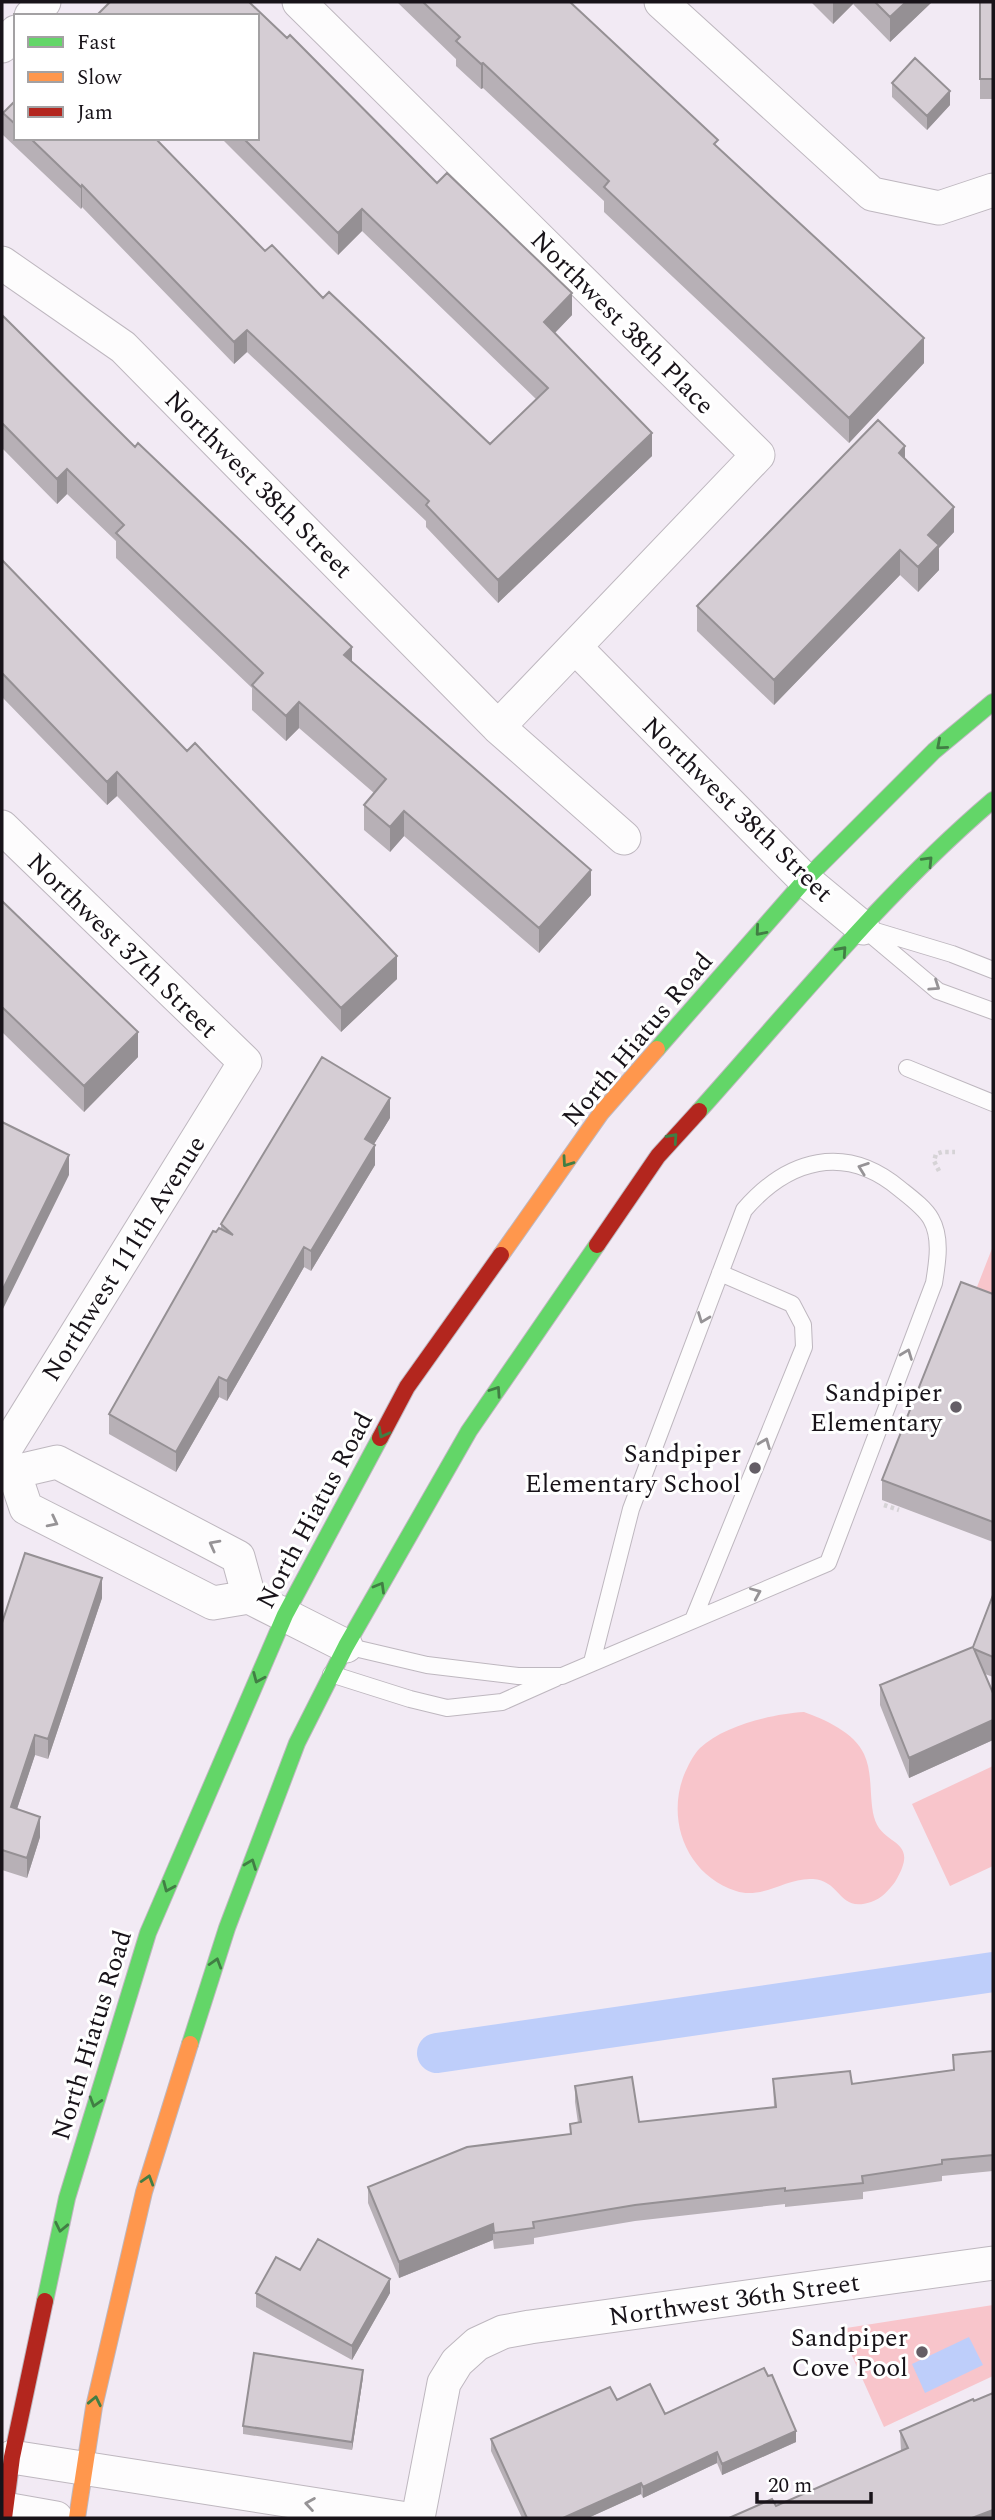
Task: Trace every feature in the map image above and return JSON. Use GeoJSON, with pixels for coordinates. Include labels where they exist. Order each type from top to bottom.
{"type":"FeatureCollection","features":[{"type":"Feature","properties":{"kind":"main road","name":"North Hiatus Road"},"geometry":{"type":"LineString","coordinates":[[6,2491],[67,2197],[148,1933],[285,1615],[407,1387],[601,1113],[805,880],[934,751],[993,702]]}},
{"type":"Feature","properties":{"kind":"main road"},"geometry":{"type":"LineString","coordinates":[[77,2518],[100,2380],[144,2192],[156,2152],[225,1935],[297,1743],[338,1660],[470,1431],[658,1156],[863,928],[960,829],[993,800]]}},
{"type":"Feature","properties":{"kind":"street","name":"Northwest 38th Place"},"geometry":{"type":"LineString","coordinates":[[299,2],[758,455],[575,647]]}},
{"type":"Feature","properties":{"kind":"street"},"geometry":{"type":"LineString","coordinates":[[661,2],[872,194],[939,208],[993,190]]}},
{"type":"Feature","properties":{"kind":"street","name":"Northwest 38th Street"},"geometry":{"type":"LineString","coordinates":[[2,263],[123,347],[498,727],[624,838]]}},
{"type":"Feature","properties":{"kind":"street"},"geometry":{"type":"LineString","coordinates":[[498,727],[575,647]]}},
{"type":"Feature","properties":{"kind":"street","name":"Northwest 38th Street"},"geometry":{"type":"LineString","coordinates":[[575,647],[805,880],[863,928]]}},
{"type":"Feature","properties":{"kind":"street","name":"Northwest 37th Street"},"geometry":{"type":"LineString","coordinates":[[2,827],[245,1062]]}},
{"type":"Feature","properties":{"kind":"street","name":"Northwest 111th Avenue"},"geometry":{"type":"LineString","coordinates":[[6,1465],[245,1062]]}},
{"type":"Feature","properties":{"kind":"street"},"geometry":{"type":"LineString","coordinates":[[250,1597],[238,1557],[57,1462],[6,1465],[26,1508],[213,1603],[250,1597],[285,1615],[338,1660]]}},
{"type":"Feature","properties":{"kind":"street","name":"Northwest 36th Street"},"geometry":{"type":"LineString","coordinates":[[418,2518],[444,2383],[457,2362],[477,2344],[503,2332],[993,2263]]}},
{"type":"Feature","properties":{"kind":"street"},"geometry":{"type":"LineString","coordinates":[[6,2491],[84,2468],[401,2518]]}},
{"type":"Feature","properties":{"kind":"street"},"geometry":{"type":"LineString","coordinates":[[6,2491],[56,2518]]}},
{"type":"Feature","properties":{"kind":"lane"},"geometry":{"type":"LineString","coordinates":[[863,928],[951,954],[993,970]]}},
{"type":"Feature","properties":{"kind":"lane"},"geometry":{"type":"LineString","coordinates":[[863,928],[938,990],[993,1011]]}},
{"type":"Feature","properties":{"kind":"lane"},"geometry":{"type":"LineString","coordinates":[[907,1068],[993,1103]]}},
{"type":"Feature","properties":{"kind":"lane"},"geometry":{"type":"LineString","coordinates":[[338,1660],[410,1699],[447,1708],[502,1702],[828,1563],[934,1283],[938,1252],[932,1220],[888,1179],[858,1164],[825,1161],[797,1168],[776,1179],[759,1192],[744,1210],[631,1509],[592,1662]]}},
{"type":"Feature","properties":{"kind":"lane"},"geometry":{"type":"LineString","coordinates":[[694,1620],[804,1347],[803,1325],[792,1304],[720,1273]]}},
{"type":"Feature","properties":{"kind":"lane"},"geometry":{"type":"LineString","coordinates":[[338,1660],[427,1665],[518,1676],[562,1676]]}},
{"type":"Feature","properties":{"kind":"path"},"geometry":{"type":"LineString","coordinates":[[939,1171],[934,1161],[936,1154],[955,1152]]}},
{"type":"Feature","properties":{"kind":"path"},"geometry":{"type":"LineString","coordinates":[[884,1505],[899,1510]]}},
{"type":"Feature","properties":{"kind":"shaded area"},"geometry":{"type":"Polygon","coordinates":[[[993,1246],[993,1294],[977,1287],[993,1246]]]}},
{"type":"Feature","properties":{"kind":"shaded area"},"geometry":{"type":"Polygon","coordinates":[[[804,1712],[838,1728],[860,1746],[869,1769],[874,1817],[878,1827],[902,1850],[902,1868],[895,1882],[871,1902],[852,1903],[830,1885],[813,1879],[794,1881],[755,1893],[736,1891],[705,1873],[685,1844],[680,1828],[679,1793],[684,1775],[697,1751],[710,1740],[735,1727],[764,1718],[804,1712]]]}},
{"type":"Feature","properties":{"kind":"shaded area"},"geometry":{"type":"Polygon","coordinates":[[[993,1766],[993,1866],[950,1886],[912,1804],[993,1766]]]}},
{"type":"Feature","properties":{"kind":"shaded area","name":"Sandpiper Cove Pool"},"geometry":{"type":"Polygon","coordinates":[[[993,2305],[993,2376],[884,2427],[840,2329],[993,2305]]]}},
{"type":"Feature","properties":{"kind":"water"},"geometry":{"type":"Polygon","coordinates":[[[969,2337],[983,2365],[925,2393],[912,2364],[969,2337]]]}},
{"type":"Feature","properties":{"kind":"building"},"geometry":{"type":"Polygon","coordinates":[[[110,2],[249,2],[287,38],[290,35],[437,183],[447,173],[572,293],[544,322],[652,433],[498,580],[426,505],[429,501],[247,330],[234,342],[82,185],[81,187],[32,140],[157,140],[265,251],[272,245],[323,298],[329,292],[490,444],[548,388],[362,209],[338,233],[245,140],[259,140],[259,14],[98,14],[110,2]]]}},
{"type":"Feature","properties":{"kind":"building"},"geometry":{"type":"Polygon","coordinates":[[[423,2],[570,2],[718,140],[714,144],[924,338],[849,418],[604,187],[609,181],[456,41],[460,37],[423,2]]]}},
{"type":"Feature","properties":{"kind":"building"},"geometry":{"type":"Polygon","coordinates":[[[875,2],[906,2],[890,17],[875,2]]]}},
{"type":"Feature","properties":{"kind":"building"},"geometry":{"type":"Polygon","coordinates":[[[980,2],[993,2],[993,79],[980,79],[980,2]]]}},
{"type":"Feature","properties":{"kind":"building"},"geometry":{"type":"Polygon","coordinates":[[[915,58],[950,91],[927,116],[892,83],[915,58]]]}},
{"type":"Feature","properties":{"kind":"building"},"geometry":{"type":"Polygon","coordinates":[[[14,102],[14,123],[3,113],[14,102]]]}},
{"type":"Feature","properties":{"kind":"building"},"geometry":{"type":"Polygon","coordinates":[[[2,315],[135,447],[138,443],[352,647],[344,655],[591,870],[539,928],[404,811],[390,827],[364,805],[386,779],[299,702],[286,716],[252,685],[263,673],[116,533],[124,525],[67,469],[57,479],[2,423],[2,315]]]}},
{"type":"Feature","properties":{"kind":"building"},"geometry":{"type":"Polygon","coordinates":[[[878,420],[905,446],[899,453],[954,507],[928,535],[939,545],[918,567],[900,550],[774,680],[697,606],[878,420]]]}},
{"type":"Feature","properties":{"kind":"building"},"geometry":{"type":"Polygon","coordinates":[[[2,560],[187,751],[195,743],[397,956],[341,1008],[117,772],[107,782],[2,673],[2,560]]]}},
{"type":"Feature","properties":{"kind":"building"},"geometry":{"type":"Polygon","coordinates":[[[2,901],[138,1032],[84,1086],[2,1007],[2,901]]]}},
{"type":"Feature","properties":{"kind":"building"},"geometry":{"type":"Polygon","coordinates":[[[322,1057],[390,1098],[365,1139],[375,1145],[311,1251],[304,1247],[227,1381],[219,1377],[176,1452],[109,1414],[213,1231],[216,1232],[219,1228],[233,1235],[221,1224],[322,1057]]]}},
{"type":"Feature","properties":{"kind":"building"},"geometry":{"type":"Polygon","coordinates":[[[2,1122],[69,1155],[2,1291],[2,1122]]]}},
{"type":"Feature","properties":{"kind":"building","name":"Sandpiper Elementary"},"geometry":{"type":"Polygon","coordinates":[[[961,1282],[993,1294],[993,1522],[882,1480],[961,1282]]]}},
{"type":"Feature","properties":{"kind":"building"},"geometry":{"type":"Polygon","coordinates":[[[25,1553],[102,1578],[48,1739],[35,1735],[11,1807],[40,1817],[27,1858],[2,1850],[2,1623],[25,1553]]]}},
{"type":"Feature","properties":{"kind":"building"},"geometry":{"type":"Polygon","coordinates":[[[993,1595],[993,1657],[974,1649],[993,1693],[993,1720],[909,1758],[880,1685],[973,1647],[993,1595]]]}},
{"type":"Feature","properties":{"kind":"building"},"geometry":{"type":"Polygon","coordinates":[[[993,2051],[993,2155],[942,2160],[942,2164],[862,2176],[863,2183],[785,2191],[785,2188],[635,2205],[533,2222],[534,2228],[494,2233],[493,2224],[399,2262],[368,2187],[467,2147],[571,2134],[570,2124],[581,2122],[575,2086],[632,2077],[639,2122],[776,2107],[773,2079],[850,2071],[852,2084],[954,2070],[953,2055],[993,2051]]]}},
{"type":"Feature","properties":{"kind":"building"},"geometry":{"type":"Polygon","coordinates":[[[318,2239],[390,2279],[352,2346],[256,2293],[276,2257],[300,2270],[318,2239]]]}},
{"type":"Feature","properties":{"kind":"building"},"geometry":{"type":"Polygon","coordinates":[[[254,2353],[363,2370],[352,2442],[243,2426],[254,2353]]]}},
{"type":"Feature","properties":{"kind":"building"},"geometry":{"type":"Polygon","coordinates":[[[764,2368],[768,2376],[772,2375],[796,2431],[722,2464],[717,2452],[643,2487],[641,2483],[563,2518],[527,2518],[491,2439],[610,2387],[617,2400],[650,2384],[665,2414],[764,2368]]]}},
{"type":"Feature","properties":{"kind":"building"},"geometry":{"type":"Polygon","coordinates":[[[993,2393],[993,2510],[972,2518],[729,2518],[772,2499],[776,2506],[908,2448],[900,2431],[993,2393]]]}},
{"type":"Feature","properties":{"kind":"waterway"},"geometry":{"type":"LineString","coordinates":[[437,2053],[993,1972]]}},
{"type":"Feature","properties":{"kind":"traffic: fast"},"geometry":{"type":"LineString","coordinates":[[657,1049],[805,880],[934,751],[993,702]]}},
{"type":"Feature","properties":{"kind":"traffic: fast"},"geometry":{"type":"LineString","coordinates":[[699,1111],[878,911],[953,835],[993,800]]}},
{"type":"Feature","properties":{"kind":"traffic: fast"},"geometry":{"type":"LineString","coordinates":[[190,2044],[227,1928],[297,1743],[346,1646],[469,1431],[597,1245]]}},
{"type":"Feature","properties":{"kind":"traffic: fast"},"geometry":{"type":"LineString","coordinates":[[45,2301],[67,2198],[148,1933],[285,1615],[380,1438]]}},
{"type":"Feature","properties":{"kind":"traffic: slow"},"geometry":{"type":"LineString","coordinates":[[501,1255],[601,1113],[657,1049]]}},
{"type":"Feature","properties":{"kind":"traffic: slow"},"geometry":{"type":"LineString","coordinates":[[77,2518],[94,2407],[144,2192],[190,2044]]}},
{"type":"Feature","properties":{"kind":"traffic: jam"},"geometry":{"type":"LineString","coordinates":[[597,1245],[658,1156],[699,1111]]}},
{"type":"Feature","properties":{"kind":"traffic: jam"},"geometry":{"type":"LineString","coordinates":[[380,1438],[407,1387],[501,1255]]}},
{"type":"Feature","properties":{"kind":"traffic: jam"},"geometry":{"type":"LineString","coordinates":[[4,2518],[12,2457],[45,2301]]}},
{"type":"Feature","properties":{"kind":"place","name":"Sandpiper Elementary"},"geometry":{"type":"Point","coordinates":[956,1407]}},
{"type":"Feature","properties":{"kind":"place","name":"Sandpiper Elementary School"},"geometry":{"type":"Point","coordinates":[755,1468]}},
{"type":"Feature","properties":{"kind":"place","name":"Sandpiper Cove Pool"},"geometry":{"type":"Point","coordinates":[922,2352]}}]}
